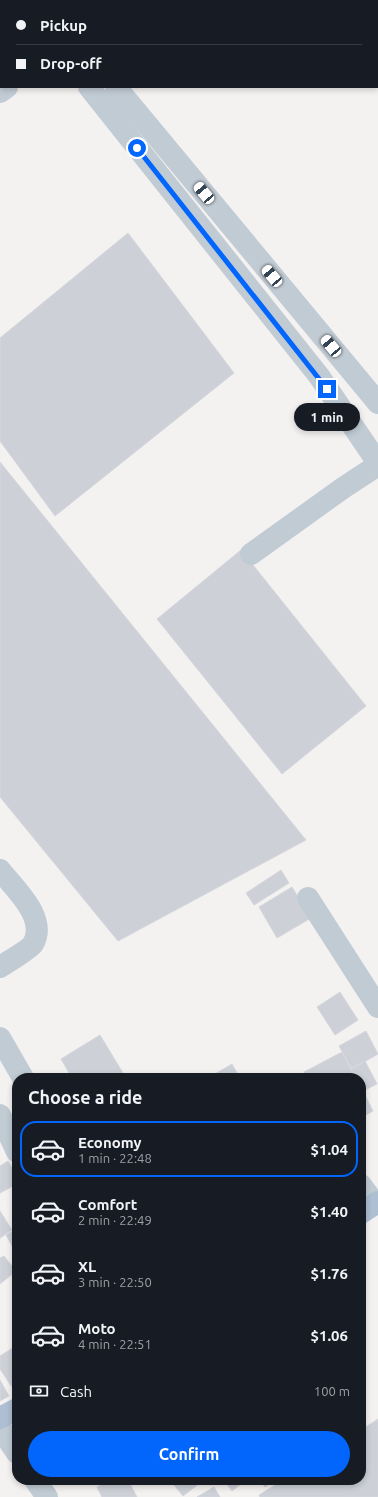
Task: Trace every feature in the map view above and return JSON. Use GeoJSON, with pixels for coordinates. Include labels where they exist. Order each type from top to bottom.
{"type":"FeatureCollection","features":[{"type":"Feature","properties":{"kind":"main road"},"geometry":{"type":"LineString","coordinates":[[0,1418],[12,1412]]}},
{"type":"Feature","properties":{"kind":"street"},"geometry":{"type":"LineString","coordinates":[[90,88],[319,376],[378,464],[251,554]]}},
{"type":"Feature","properties":{"kind":"street"},"geometry":{"type":"LineString","coordinates":[[117,88],[378,403]]}},
{"type":"Feature","properties":{"kind":"street"},"geometry":{"type":"LineString","coordinates":[[195,221],[214,205]]}},
{"type":"Feature","properties":{"kind":"street"},"geometry":{"type":"LineString","coordinates":[[319,376],[340,358]]}},
{"type":"Feature","properties":{"kind":"street"},"geometry":{"type":"LineString","coordinates":[[0,870],[34,913],[37,931],[32,945],[0,967]]}},
{"type":"Feature","properties":{"kind":"street"},"geometry":{"type":"LineString","coordinates":[[308,898],[378,1007]]}},
{"type":"Feature","properties":{"kind":"street"},"geometry":{"type":"LineString","coordinates":[[0,1038],[20,1073]]}},
{"type":"Feature","properties":{"kind":"street"},"geometry":{"type":"LineString","coordinates":[[0,1115],[12,1141]]}},
{"type":"Feature","properties":{"kind":"street"},"geometry":{"type":"LineString","coordinates":[[366,1196],[371,1206]]}},
{"type":"Feature","properties":{"kind":"street"},"geometry":{"type":"LineString","coordinates":[[0,1428],[12,1446]]}},
{"type":"Feature","properties":{"kind":"street"},"geometry":{"type":"LineString","coordinates":[[38,1485],[46,1497]]}},
{"type":"Feature","properties":{"kind":"building"},"geometry":{"type":"Polygon","coordinates":[[[128,233],[234,373],[55,516],[0,441],[0,338],[128,233]]]}},
{"type":"Feature","properties":{"kind":"building"},"geometry":{"type":"Polygon","coordinates":[[[0,462],[306,840],[118,941],[0,797],[0,462]]]}},
{"type":"Feature","properties":{"kind":"building"},"geometry":{"type":"Polygon","coordinates":[[[241,550],[366,706],[282,774],[157,619],[241,550]]]}},
{"type":"Feature","properties":{"kind":"building"},"geometry":{"type":"Polygon","coordinates":[[[281,870],[289,883],[254,905],[246,893],[281,870]]]}},
{"type":"Feature","properties":{"kind":"building"},"geometry":{"type":"Polygon","coordinates":[[[292,887],[311,918],[277,938],[259,907],[292,887]]]}},
{"type":"Feature","properties":{"kind":"building"},"geometry":{"type":"Polygon","coordinates":[[[340,992],[358,1020],[335,1035],[317,1007],[340,992]]]}},
{"type":"Feature","properties":{"kind":"building"},"geometry":{"type":"Polygon","coordinates":[[[366,1031],[378,1054],[352,1069],[339,1046],[366,1031]]]}},
{"type":"Feature","properties":{"kind":"building"},"geometry":{"type":"Polygon","coordinates":[[[100,1035],[123,1073],[69,1073],[61,1059],[100,1035]]]}},
{"type":"Feature","properties":{"kind":"building"},"geometry":{"type":"Polygon","coordinates":[[[342,1052],[353,1073],[304,1073],[342,1052]]]}},
{"type":"Feature","properties":{"kind":"building"},"geometry":{"type":"Polygon","coordinates":[[[365,1061],[377,1084],[366,1090],[366,1073],[354,1073],[351,1068],[365,1061]]]}},
{"type":"Feature","properties":{"kind":"building"},"geometry":{"type":"Polygon","coordinates":[[[232,1064],[237,1073],[217,1073],[232,1064]]]}},
{"type":"Feature","properties":{"kind":"building"},"geometry":{"type":"Polygon","coordinates":[[[366,1097],[373,1111],[366,1115],[366,1097]]]}},
{"type":"Feature","properties":{"kind":"building"},"geometry":{"type":"Polygon","coordinates":[[[8,1161],[12,1168],[12,1187],[0,1193],[0,1166],[8,1161]]]}},
{"type":"Feature","properties":{"kind":"building"},"geometry":{"type":"Polygon","coordinates":[[[0,1211],[12,1230],[0,1238],[0,1211]]]}},
{"type":"Feature","properties":{"kind":"building"},"geometry":{"type":"Polygon","coordinates":[[[12,1232],[12,1246],[6,1235],[12,1232]]]}},
{"type":"Feature","properties":{"kind":"building"},"geometry":{"type":"Polygon","coordinates":[[[4,1256],[12,1266],[12,1274],[0,1284],[0,1258],[4,1256]]]}},
{"type":"Feature","properties":{"kind":"building"},"geometry":{"type":"Polygon","coordinates":[[[12,1348],[11,1386],[0,1369],[0,1356],[12,1348]]]}},
{"type":"Feature","properties":{"kind":"building"},"geometry":{"type":"Polygon","coordinates":[[[0,1380],[9,1396],[0,1401],[0,1380]]]}},
{"type":"Feature","properties":{"kind":"building"},"geometry":{"type":"Polygon","coordinates":[[[378,1419],[378,1497],[260,1497],[259,1495],[275,1485],[366,1485],[366,1427],[378,1419]]]}},
{"type":"Feature","properties":{"kind":"building"},"geometry":{"type":"Polygon","coordinates":[[[101,1485],[131,1485],[137,1497],[102,1497],[97,1487],[101,1485]]]}},
{"type":"Feature","properties":{"kind":"building"},"geometry":{"type":"Polygon","coordinates":[[[174,1485],[197,1485],[183,1496],[174,1485]]]}},
{"type":"Feature","properties":{"kind":"building"},"geometry":{"type":"Polygon","coordinates":[[[228,1485],[240,1485],[232,1491],[228,1485]]]}},
{"type":"Feature","properties":{"kind":"building"},"geometry":{"type":"Polygon","coordinates":[[[214,1487],[220,1497],[197,1497],[214,1487]]]}},
{"type":"Feature","properties":{"kind":"route"},"geometry":{"type":"LineString","coordinates":[[137,148],[319,376],[327,389]]}}]}
